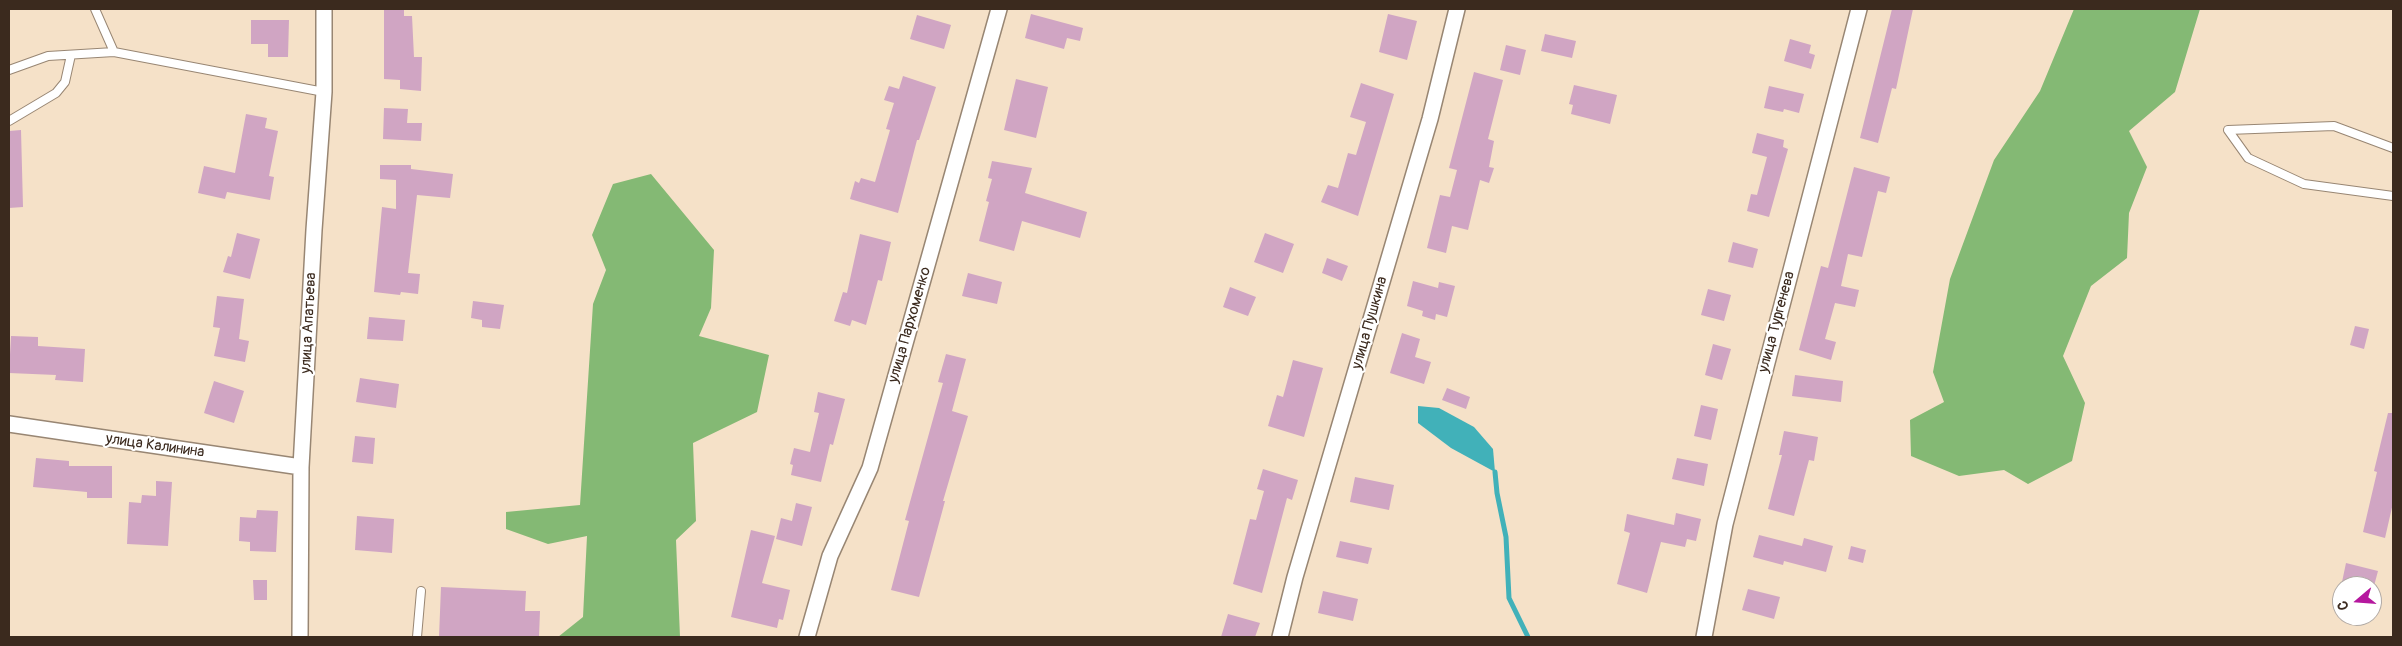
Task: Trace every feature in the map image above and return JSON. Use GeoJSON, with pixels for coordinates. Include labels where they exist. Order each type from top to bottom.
{"type":"FeatureCollection","features":[{"type":"Feature","properties":{"kind":"street","name":"улица Апатьева"},"geometry":{"type":"LineString","coordinates":[[300,637],[301,467],[314,230],[324,92],[324,9]]}},
{"type":"Feature","properties":{"kind":"street","name":"улица Пархоменко"},"geometry":{"type":"LineString","coordinates":[[807,637],[830,556],[870,468],[999,9]]}},
{"type":"Feature","properties":{"kind":"street","name":"улица Пушкина"},"geometry":{"type":"LineString","coordinates":[[1280,637],[1295,577],[1430,119],[1457,9]]}},
{"type":"Feature","properties":{"kind":"street","name":"улица Тургенева"},"geometry":{"type":"LineString","coordinates":[[1704,637],[1725,524],[1859,9]]}},
{"type":"Feature","properties":{"kind":"street","name":"улица Калинина"},"geometry":{"type":"LineString","coordinates":[[9,424],[301,467]]}},
{"type":"Feature","properties":{"kind":"lane"},"geometry":{"type":"LineString","coordinates":[[95,9],[114,52]]}},
{"type":"Feature","properties":{"kind":"lane"},"geometry":{"type":"LineString","coordinates":[[9,70],[48,56],[114,52],[324,92]]}},
{"type":"Feature","properties":{"kind":"lane"},"geometry":{"type":"LineString","coordinates":[[9,121],[56,93],[65,82],[71,55]]}},
{"type":"Feature","properties":{"kind":"lane"},"geometry":{"type":"LineString","coordinates":[[2393,148],[2334,126],[2228,130],[2248,158],[2304,184],[2393,196]]}},
{"type":"Feature","properties":{"kind":"lane"},"geometry":{"type":"LineString","coordinates":[[417,637],[421,591]]}},
{"type":"Feature","properties":{"kind":"green space"},"geometry":{"type":"Polygon","coordinates":[[[2074,9],[2200,9],[2175,92],[2129,131],[2147,167],[2129,213],[2127,258],[2091,286],[2063,356],[2085,403],[2072,461],[2028,484],[2004,470],[1959,476],[1911,456],[1910,420],[1944,402],[1933,372],[1950,279],[1994,160],[2040,91],[2074,9]]]}},
{"type":"Feature","properties":{"kind":"green space"},"geometry":{"type":"Polygon","coordinates":[[[651,174],[714,250],[711,308],[699,336],[769,355],[757,412],[693,443],[696,521],[676,540],[680,637],[558,637],[583,617],[587,536],[548,544],[506,529],[506,512],[580,505],[593,304],[606,270],[592,235],[613,184],[651,174]]]}},
{"type":"Feature","properties":{"kind":"water"},"geometry":{"type":"Polygon","coordinates":[[[1418,406],[1439,408],[1474,427],[1493,449],[1495,472],[1451,448],[1418,423],[1418,406]]]}},
{"type":"Feature","properties":{"kind":"building"},"geometry":{"type":"Polygon","coordinates":[[[384,9],[404,9],[404,16],[412,16],[414,57],[422,57],[421,91],[400,89],[400,80],[384,79],[384,9]]]}},
{"type":"Feature","properties":{"kind":"building"},"geometry":{"type":"Polygon","coordinates":[[[1892,9],[1913,9],[1896,89],[1892,88],[1878,143],[1860,138],[1892,9]]]}},
{"type":"Feature","properties":{"kind":"building"},"geometry":{"type":"Polygon","coordinates":[[[1031,14],[1083,28],[1080,41],[1067,38],[1064,49],[1025,38],[1031,14]]]}},
{"type":"Feature","properties":{"kind":"building"},"geometry":{"type":"Polygon","coordinates":[[[1388,14],[1417,21],[1407,60],[1379,52],[1388,14]]]}},
{"type":"Feature","properties":{"kind":"building"},"geometry":{"type":"Polygon","coordinates":[[[917,15],[951,25],[944,49],[910,39],[917,15]]]}},
{"type":"Feature","properties":{"kind":"building"},"geometry":{"type":"Polygon","coordinates":[[[251,20],[289,20],[288,57],[268,57],[268,44],[251,44],[251,20]]]}},
{"type":"Feature","properties":{"kind":"building"},"geometry":{"type":"Polygon","coordinates":[[[1545,34],[1576,41],[1572,58],[1541,51],[1545,34]]]}},
{"type":"Feature","properties":{"kind":"building"},"geometry":{"type":"Polygon","coordinates":[[[1790,39],[1811,45],[1809,53],[1815,55],[1811,69],[1784,61],[1790,39]]]}},
{"type":"Feature","properties":{"kind":"building"},"geometry":{"type":"Polygon","coordinates":[[[1506,45],[1526,50],[1520,75],[1500,70],[1506,45]]]}},
{"type":"Feature","properties":{"kind":"building"},"geometry":{"type":"Polygon","coordinates":[[[1474,72],[1503,80],[1488,139],[1494,141],[1489,167],[1494,168],[1489,183],[1480,180],[1468,230],[1452,226],[1446,253],[1427,248],[1440,195],[1450,197],[1457,170],[1449,168],[1474,72]]]}},
{"type":"Feature","properties":{"kind":"building"},"geometry":{"type":"Polygon","coordinates":[[[903,76],[936,87],[919,140],[917,140],[898,213],[850,199],[855,181],[859,183],[861,178],[875,182],[890,130],[886,129],[894,103],[884,100],[889,86],[899,89],[903,76]]]}},
{"type":"Feature","properties":{"kind":"building"},"geometry":{"type":"Polygon","coordinates":[[[1016,79],[1048,87],[1036,138],[1004,130],[1016,79]]]}},
{"type":"Feature","properties":{"kind":"building"},"geometry":{"type":"Polygon","coordinates":[[[1361,83],[1394,94],[1358,216],[1321,202],[1328,185],[1338,188],[1348,153],[1356,155],[1366,122],[1350,117],[1361,83]]]}},
{"type":"Feature","properties":{"kind":"building"},"geometry":{"type":"Polygon","coordinates":[[[1574,85],[1617,95],[1610,124],[1571,114],[1573,105],[1569,104],[1574,85]]]}},
{"type":"Feature","properties":{"kind":"building"},"geometry":{"type":"Polygon","coordinates":[[[1769,86],[1804,94],[1799,113],[1784,109],[1783,112],[1764,108],[1769,86]]]}},
{"type":"Feature","properties":{"kind":"building"},"geometry":{"type":"Polygon","coordinates":[[[384,108],[408,109],[407,123],[422,123],[421,141],[383,139],[384,108]]]}},
{"type":"Feature","properties":{"kind":"building"},"geometry":{"type":"Polygon","coordinates":[[[246,114],[267,118],[265,128],[278,131],[269,176],[274,177],[270,200],[227,192],[225,199],[198,193],[204,166],[235,173],[246,114]]]}},
{"type":"Feature","properties":{"kind":"building"},"geometry":{"type":"Polygon","coordinates":[[[21,130],[23,207],[9,208],[9,131],[21,130]]]}},
{"type":"Feature","properties":{"kind":"building"},"geometry":{"type":"Polygon","coordinates":[[[1757,133],[1784,140],[1783,147],[1788,149],[1769,217],[1747,211],[1751,194],[1757,195],[1767,157],[1752,153],[1757,133]]]}},
{"type":"Feature","properties":{"kind":"building"},"geometry":{"type":"Polygon","coordinates":[[[992,161],[1032,168],[1025,193],[1087,212],[1080,238],[1022,221],[1014,251],[979,241],[989,202],[986,201],[992,179],[988,178],[992,161]]]}},
{"type":"Feature","properties":{"kind":"building"},"geometry":{"type":"Polygon","coordinates":[[[380,165],[411,165],[411,169],[453,174],[450,198],[417,195],[408,273],[420,274],[418,294],[401,292],[400,295],[374,292],[382,207],[396,209],[396,180],[380,179],[380,165]]]}},
{"type":"Feature","properties":{"kind":"building"},"geometry":{"type":"Polygon","coordinates":[[[1854,167],[1890,177],[1886,193],[1878,191],[1862,257],[1848,254],[1841,286],[1859,290],[1855,307],[1835,303],[1825,339],[1836,342],[1831,360],[1799,350],[1821,266],[1828,268],[1854,167]]]}},
{"type":"Feature","properties":{"kind":"building"},"geometry":{"type":"Polygon","coordinates":[[[237,233],[260,239],[250,279],[223,272],[228,256],[231,257],[237,233]]]}},
{"type":"Feature","properties":{"kind":"building"},"geometry":{"type":"Polygon","coordinates":[[[1265,233],[1294,244],[1283,273],[1254,262],[1265,233]]]}},
{"type":"Feature","properties":{"kind":"building"},"geometry":{"type":"Polygon","coordinates":[[[860,234],[891,242],[882,281],[878,280],[866,325],[852,320],[850,326],[834,321],[843,292],[847,293],[860,234]]]}},
{"type":"Feature","properties":{"kind":"building"},"geometry":{"type":"Polygon","coordinates":[[[1733,242],[1758,249],[1753,268],[1728,262],[1733,242]]]}},
{"type":"Feature","properties":{"kind":"building"},"geometry":{"type":"Polygon","coordinates":[[[1327,258],[1348,266],[1342,281],[1322,273],[1327,258]]]}},
{"type":"Feature","properties":{"kind":"building"},"geometry":{"type":"Polygon","coordinates":[[[968,273],[1002,282],[997,304],[962,296],[968,273]]]}},
{"type":"Feature","properties":{"kind":"building"},"geometry":{"type":"Polygon","coordinates":[[[1413,281],[1438,288],[1439,282],[1455,286],[1447,317],[1436,314],[1435,320],[1422,316],[1423,311],[1407,306],[1413,281]]]}},
{"type":"Feature","properties":{"kind":"building"},"geometry":{"type":"Polygon","coordinates":[[[1230,287],[1256,297],[1248,316],[1223,307],[1230,287]]]}},
{"type":"Feature","properties":{"kind":"building"},"geometry":{"type":"Polygon","coordinates":[[[1708,289],[1731,295],[1724,321],[1701,315],[1708,289]]]}},
{"type":"Feature","properties":{"kind":"building"},"geometry":{"type":"Polygon","coordinates":[[[217,296],[244,299],[239,339],[249,341],[245,362],[214,356],[220,328],[213,327],[217,296]]]}},
{"type":"Feature","properties":{"kind":"building"},"geometry":{"type":"Polygon","coordinates":[[[473,301],[504,305],[500,329],[482,327],[482,320],[471,318],[473,301]]]}},
{"type":"Feature","properties":{"kind":"building"},"geometry":{"type":"Polygon","coordinates":[[[369,317],[405,320],[403,341],[367,339],[369,317]]]}},
{"type":"Feature","properties":{"kind":"building"},"geometry":{"type":"Polygon","coordinates":[[[2355,326],[2369,329],[2364,349],[2350,345],[2355,326]]]}},
{"type":"Feature","properties":{"kind":"building"},"geometry":{"type":"Polygon","coordinates":[[[1402,333],[1420,339],[1415,357],[1431,362],[1424,384],[1390,373],[1402,333]]]}},
{"type":"Feature","properties":{"kind":"building"},"geometry":{"type":"Polygon","coordinates":[[[11,336],[38,337],[38,346],[85,349],[83,382],[55,380],[56,375],[9,373],[11,336]]]}},
{"type":"Feature","properties":{"kind":"building"},"geometry":{"type":"Polygon","coordinates":[[[1713,344],[1731,349],[1722,380],[1705,375],[1713,344]]]}},
{"type":"Feature","properties":{"kind":"building"},"geometry":{"type":"Polygon","coordinates":[[[946,354],[966,359],[952,411],[968,416],[943,501],[945,501],[919,597],[891,590],[909,521],[905,520],[943,383],[938,382],[946,354]]]}},
{"type":"Feature","properties":{"kind":"building"},"geometry":{"type":"Polygon","coordinates":[[[1293,360],[1323,368],[1304,437],[1268,426],[1277,395],[1283,397],[1293,360]]]}},
{"type":"Feature","properties":{"kind":"building"},"geometry":{"type":"Polygon","coordinates":[[[1795,375],[1843,381],[1841,402],[1792,396],[1795,375]]]}},
{"type":"Feature","properties":{"kind":"building"},"geometry":{"type":"Polygon","coordinates":[[[360,378],[399,384],[396,408],[356,402],[360,378]]]}},
{"type":"Feature","properties":{"kind":"building"},"geometry":{"type":"Polygon","coordinates":[[[214,381],[244,391],[234,423],[204,413],[214,381]]]}},
{"type":"Feature","properties":{"kind":"building"},"geometry":{"type":"Polygon","coordinates":[[[1447,388],[1470,397],[1466,409],[1442,400],[1447,388]]]}},
{"type":"Feature","properties":{"kind":"building"},"geometry":{"type":"Polygon","coordinates":[[[818,392],[845,399],[833,445],[830,444],[821,482],[791,475],[793,465],[790,464],[794,448],[810,452],[819,413],[814,412],[818,392]]]}},
{"type":"Feature","properties":{"kind":"building"},"geometry":{"type":"Polygon","coordinates":[[[1701,405],[1718,409],[1711,440],[1694,436],[1701,405]]]}},
{"type":"Feature","properties":{"kind":"building"},"geometry":{"type":"Polygon","coordinates":[[[2388,413],[2393,413],[2393,503],[2385,538],[2363,532],[2377,472],[2374,471],[2388,413]]]}},
{"type":"Feature","properties":{"kind":"building"},"geometry":{"type":"Polygon","coordinates":[[[1784,431],[1818,437],[1814,461],[1809,460],[1794,516],[1768,509],[1782,455],[1779,455],[1784,431]]]}},
{"type":"Feature","properties":{"kind":"building"},"geometry":{"type":"Polygon","coordinates":[[[355,436],[375,438],[373,464],[352,462],[355,436]]]}},
{"type":"Feature","properties":{"kind":"building"},"geometry":{"type":"Polygon","coordinates":[[[36,458],[69,461],[69,466],[112,466],[112,498],[87,498],[87,492],[33,487],[36,458]]]}},
{"type":"Feature","properties":{"kind":"building"},"geometry":{"type":"Polygon","coordinates":[[[1677,458],[1708,464],[1704,486],[1672,479],[1677,458]]]}},
{"type":"Feature","properties":{"kind":"building"},"geometry":{"type":"Polygon","coordinates":[[[1263,469],[1298,480],[1292,500],[1287,498],[1262,593],[1233,584],[1250,519],[1256,520],[1264,491],[1257,489],[1263,469]]]}},
{"type":"Feature","properties":{"kind":"building"},"geometry":{"type":"Polygon","coordinates":[[[1355,477],[1394,485],[1389,510],[1350,502],[1355,477]]]}},
{"type":"Feature","properties":{"kind":"building"},"geometry":{"type":"Polygon","coordinates":[[[156,481],[172,482],[168,546],[127,544],[129,502],[141,503],[142,495],[156,496],[156,481]]]}},
{"type":"Feature","properties":{"kind":"building"},"geometry":{"type":"Polygon","coordinates":[[[796,503],[812,507],[802,546],[776,539],[781,518],[792,521],[796,503]]]}},
{"type":"Feature","properties":{"kind":"building"},"geometry":{"type":"Polygon","coordinates":[[[257,510],[278,511],[276,552],[250,551],[250,542],[239,541],[240,517],[256,518],[257,510]]]}},
{"type":"Feature","properties":{"kind":"building"},"geometry":{"type":"Polygon","coordinates":[[[1676,513],[1701,519],[1696,541],[1687,539],[1685,547],[1661,542],[1647,593],[1617,584],[1630,533],[1624,531],[1627,514],[1674,525],[1676,513]]]}},
{"type":"Feature","properties":{"kind":"building"},"geometry":{"type":"Polygon","coordinates":[[[357,516],[394,519],[392,553],[355,550],[357,516]]]}},
{"type":"Feature","properties":{"kind":"building"},"geometry":{"type":"Polygon","coordinates":[[[751,530],[775,536],[762,583],[790,590],[783,620],[779,619],[777,628],[731,617],[751,530]]]}},
{"type":"Feature","properties":{"kind":"building"},"geometry":{"type":"Polygon","coordinates":[[[1759,535],[1802,546],[1804,538],[1833,546],[1826,572],[1784,561],[1783,565],[1753,557],[1759,535]]]}},
{"type":"Feature","properties":{"kind":"building"},"geometry":{"type":"Polygon","coordinates":[[[1340,541],[1372,548],[1368,564],[1336,557],[1340,541]]]}},
{"type":"Feature","properties":{"kind":"building"},"geometry":{"type":"Polygon","coordinates":[[[1851,546],[1866,550],[1863,563],[1848,559],[1851,546]]]}},
{"type":"Feature","properties":{"kind":"building"},"geometry":{"type":"Polygon","coordinates":[[[2346,563],[2378,571],[2377,576],[2343,576],[2346,563]]]}},
{"type":"Feature","properties":{"kind":"building"},"geometry":{"type":"Polygon","coordinates":[[[253,580],[267,580],[267,600],[254,600],[253,580]]]}},
{"type":"Feature","properties":{"kind":"building"},"geometry":{"type":"Polygon","coordinates":[[[441,587],[526,591],[525,611],[540,611],[539,637],[439,637],[441,587]]]}},
{"type":"Feature","properties":{"kind":"building"},"geometry":{"type":"Polygon","coordinates":[[[1748,589],[1780,597],[1774,619],[1742,610],[1748,589]]]}},
{"type":"Feature","properties":{"kind":"building"},"geometry":{"type":"Polygon","coordinates":[[[1323,591],[1358,599],[1353,621],[1318,613],[1323,591]]]}},
{"type":"Feature","properties":{"kind":"building"},"geometry":{"type":"Polygon","coordinates":[[[1228,614],[1260,623],[1255,637],[1221,637],[1228,614]]]}},
{"type":"Feature","properties":{"kind":"waterway"},"geometry":{"type":"LineString","coordinates":[[1495,472],[1497,493],[1506,537],[1509,598],[1528,637]]}}]}
